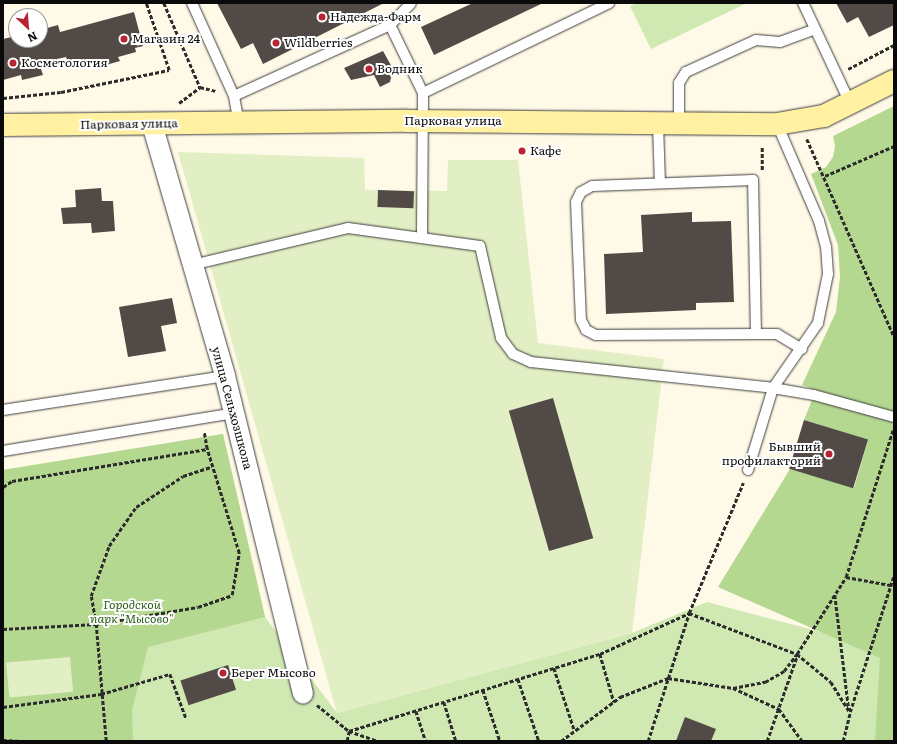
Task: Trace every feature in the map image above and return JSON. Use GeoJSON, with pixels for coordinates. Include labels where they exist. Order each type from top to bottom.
{"type":"FeatureCollection","features":[{"type":"Feature","properties":{"kind":"street","name":"Парковая улица"},"geometry":{"type":"LineString","coordinates":[[3,124],[423,121],[777,124],[824,116],[894,81]]}},
{"type":"Feature","properties":{"kind":"street","name":"улица Сельхозшкола"},"geometry":{"type":"LineString","coordinates":[[152,124],[225,376],[303,694]]}},
{"type":"Feature","properties":{"kind":"lane"},"geometry":{"type":"LineString","coordinates":[[192,3],[234,96],[239,123]]}},
{"type":"Feature","properties":{"kind":"lane"},"geometry":{"type":"LineString","coordinates":[[234,96],[390,25],[410,3]]}},
{"type":"Feature","properties":{"kind":"lane"},"geometry":{"type":"LineString","coordinates":[[423,93],[609,3]]}},
{"type":"Feature","properties":{"kind":"lane"},"geometry":{"type":"LineString","coordinates":[[803,3],[850,103]]}},
{"type":"Feature","properties":{"kind":"lane"},"geometry":{"type":"LineString","coordinates":[[390,25],[423,93],[422,238]]}},
{"type":"Feature","properties":{"kind":"lane"},"geometry":{"type":"LineString","coordinates":[[660,183],[668,124],[679,83],[686,72],[756,40],[780,42],[815,29]]}},
{"type":"Feature","properties":{"kind":"lane"},"geometry":{"type":"LineString","coordinates":[[748,470],[773,388],[802,349],[818,323],[825,296],[828,274],[826,247],[819,221],[777,124]]}},
{"type":"Feature","properties":{"kind":"lane"},"geometry":{"type":"LineString","coordinates":[[756,334],[753,180],[592,186],[580,192],[576,202],[581,320],[586,330],[596,335],[777,334],[802,349]]}},
{"type":"Feature","properties":{"kind":"lane"},"geometry":{"type":"LineString","coordinates":[[192,265],[348,228],[480,246],[501,338],[513,354],[531,362],[773,388],[814,395],[894,418]]}},
{"type":"Feature","properties":{"kind":"lane"},"geometry":{"type":"LineString","coordinates":[[3,410],[225,376]]}},
{"type":"Feature","properties":{"kind":"lane"},"geometry":{"type":"LineString","coordinates":[[3,451],[234,413]]}},
{"type":"Feature","properties":{"kind":"path"},"geometry":{"type":"LineString","coordinates":[[3,98],[61,92],[169,70],[146,3]]}},
{"type":"Feature","properties":{"kind":"path"},"geometry":{"type":"LineString","coordinates":[[164,3],[200,87],[234,96]]}},
{"type":"Feature","properties":{"kind":"path"},"geometry":{"type":"LineString","coordinates":[[836,74],[894,45]]}},
{"type":"Feature","properties":{"kind":"path"},"geometry":{"type":"LineString","coordinates":[[805,135],[825,176],[894,336]]}},
{"type":"Feature","properties":{"kind":"path"},"geometry":{"type":"LineString","coordinates":[[825,176],[894,146]]}},
{"type":"Feature","properties":{"kind":"path"},"geometry":{"type":"LineString","coordinates":[[753,180],[762,170],[762,147]]}},
{"type":"Feature","properties":{"kind":"path"},"geometry":{"type":"LineString","coordinates":[[3,629],[96,624],[198,607],[232,595],[239,553],[211,467],[202,418]]}},
{"type":"Feature","properties":{"kind":"path"},"geometry":{"type":"LineString","coordinates":[[733,688],[765,682],[784,671],[797,654],[846,577],[894,427]]}},
{"type":"Feature","properties":{"kind":"path"},"geometry":{"type":"LineString","coordinates":[[3,487],[12,481],[207,448]]}},
{"type":"Feature","properties":{"kind":"path"},"geometry":{"type":"LineString","coordinates":[[106,741],[96,624],[91,596],[109,546],[136,507],[183,476],[211,467]]}},
{"type":"Feature","properties":{"kind":"path"},"geometry":{"type":"LineString","coordinates":[[648,741],[689,613],[748,470]]}},
{"type":"Feature","properties":{"kind":"path"},"geometry":{"type":"LineString","coordinates":[[843,741],[850,712],[894,575]]}},
{"type":"Feature","properties":{"kind":"path"},"geometry":{"type":"LineString","coordinates":[[846,577],[890,585]]}},
{"type":"Feature","properties":{"kind":"path"},"geometry":{"type":"LineString","coordinates":[[835,594],[850,712]]}},
{"type":"Feature","properties":{"kind":"path"},"geometry":{"type":"LineString","coordinates":[[349,731],[600,654],[689,613],[797,654],[831,682],[850,712]]}},
{"type":"Feature","properties":{"kind":"path"},"geometry":{"type":"LineString","coordinates":[[600,654],[614,702]]}},
{"type":"Feature","properties":{"kind":"path"},"geometry":{"type":"LineString","coordinates":[[768,741],[797,654]]}},
{"type":"Feature","properties":{"kind":"path"},"geometry":{"type":"LineString","coordinates":[[554,668],[574,729]]}},
{"type":"Feature","properties":{"kind":"path"},"geometry":{"type":"LineString","coordinates":[[3,707],[101,694],[170,674],[186,718]]}},
{"type":"Feature","properties":{"kind":"path"},"geometry":{"type":"LineString","coordinates":[[561,741],[574,729],[614,702],[668,678],[733,688],[778,709],[802,741]]}},
{"type":"Feature","properties":{"kind":"path"},"geometry":{"type":"LineString","coordinates":[[518,679],[539,741]]}},
{"type":"Feature","properties":{"kind":"path"},"geometry":{"type":"LineString","coordinates":[[483,690],[500,741]]}},
{"type":"Feature","properties":{"kind":"path"},"geometry":{"type":"LineString","coordinates":[[303,694],[349,731],[378,741]]}},
{"type":"Feature","properties":{"kind":"path"},"geometry":{"type":"LineString","coordinates":[[444,702],[456,741]]}},
{"type":"Feature","properties":{"kind":"path"},"geometry":{"type":"LineString","coordinates":[[416,711],[426,741]]}},
{"type":"Feature","properties":{"kind":"path"},"geometry":{"type":"LineString","coordinates":[[347,741],[349,731]]}},
{"type":"Feature","properties":{"kind":"path"},"geometry":{"type":"LineString","coordinates":[[3,740],[25,741]]}},
{"type":"Feature","properties":{"kind":"green space"},"geometry":{"type":"Polygon","coordinates":[[[637,3],[747,3],[651,49],[630,6],[637,3]]]}},
{"type":"Feature","properties":{"kind":"green space"},"geometry":{"type":"Polygon","coordinates":[[[894,106],[894,741],[875,741],[880,658],[718,587],[790,469],[854,488],[868,440],[804,420],[816,390],[802,385],[836,312],[840,277],[838,245],[811,174],[826,167],[833,157],[835,146],[833,136],[894,106]]]}},
{"type":"Feature","properties":{"kind":"green space"},"geometry":{"type":"Polygon","coordinates":[[[178,152],[364,158],[365,190],[447,191],[448,160],[518,160],[538,343],[664,359],[632,633],[337,713],[178,152]]]}},
{"type":"Feature","properties":{"kind":"green space","name":"Городской парк \"Мысово\""},"geometry":{"type":"Polygon","coordinates":[[[223,434],[265,617],[337,713],[632,633],[707,602],[894,651],[894,741],[3,741],[3,470],[223,434]]]}},
{"type":"Feature","properties":{"kind":"green space"},"geometry":{"type":"Polygon","coordinates":[[[223,434],[265,617],[148,647],[132,710],[133,741],[3,741],[3,470],[223,434]]]}},
{"type":"Feature","properties":{"kind":"green space"},"geometry":{"type":"Polygon","coordinates":[[[70,657],[73,692],[9,697],[6,663],[70,657]]]}},
{"type":"Feature","properties":{"kind":"building"},"geometry":{"type":"Polygon","coordinates":[[[217,3],[384,3],[263,64],[253,43],[241,49],[217,3]]]}},
{"type":"Feature","properties":{"kind":"building"},"geometry":{"type":"Polygon","coordinates":[[[473,3],[543,3],[434,55],[421,27],[473,3]]]}},
{"type":"Feature","properties":{"kind":"building"},"geometry":{"type":"Polygon","coordinates":[[[836,3],[894,3],[894,25],[869,37],[858,17],[847,23],[836,3]]]}},
{"type":"Feature","properties":{"kind":"building"},"geometry":{"type":"Polygon","coordinates":[[[134,12],[143,46],[135,48],[136,52],[118,57],[120,61],[99,67],[98,62],[80,67],[79,63],[69,66],[66,57],[57,59],[59,64],[41,69],[43,75],[22,80],[21,75],[3,80],[3,39],[8,38],[8,48],[48,48],[48,28],[58,25],[60,32],[134,12]]]}},
{"type":"Feature","properties":{"kind":"building","name":"Водник"},"geometry":{"type":"Polygon","coordinates":[[[383,51],[393,69],[390,82],[380,87],[374,75],[351,80],[344,68],[383,51]]]}},
{"type":"Feature","properties":{"kind":"building"},"geometry":{"type":"Polygon","coordinates":[[[101,188],[102,201],[113,201],[115,231],[92,233],[91,223],[63,224],[61,208],[76,207],[75,190],[101,188]]]}},
{"type":"Feature","properties":{"kind":"building"},"geometry":{"type":"Polygon","coordinates":[[[378,190],[414,191],[413,208],[377,207],[378,190]]]}},
{"type":"Feature","properties":{"kind":"building"},"geometry":{"type":"Polygon","coordinates":[[[692,212],[692,222],[731,221],[734,302],[696,303],[696,310],[606,314],[604,254],[643,252],[641,215],[692,212]]]}},
{"type":"Feature","properties":{"kind":"building"},"geometry":{"type":"Polygon","coordinates":[[[172,298],[177,323],[161,326],[166,351],[128,357],[119,307],[172,298]]]}},
{"type":"Feature","properties":{"kind":"building"},"geometry":{"type":"Polygon","coordinates":[[[553,398],[593,538],[549,551],[509,411],[553,398]]]}},
{"type":"Feature","properties":{"kind":"building","name":"Бывший профилакторий"},"geometry":{"type":"Polygon","coordinates":[[[804,420],[868,440],[853,488],[789,469],[804,420]]]}},
{"type":"Feature","properties":{"kind":"building"},"geometry":{"type":"Polygon","coordinates":[[[228,665],[236,690],[188,705],[180,680],[228,665]]]}},
{"type":"Feature","properties":{"kind":"building"},"geometry":{"type":"Polygon","coordinates":[[[685,717],[716,729],[711,741],[676,741],[685,717]]]}},
{"type":"Feature","properties":{"kind":"place","name":"Надежда-Фарм"},"geometry":{"type":"Point","coordinates":[322,17]}},
{"type":"Feature","properties":{"kind":"place","name":"Магазин 24"},"geometry":{"type":"Point","coordinates":[124,39]}},
{"type":"Feature","properties":{"kind":"place","name":"Wildberries"},"geometry":{"type":"Point","coordinates":[276,43]}},
{"type":"Feature","properties":{"kind":"place","name":"Косметология"},"geometry":{"type":"Point","coordinates":[13,63]}},
{"type":"Feature","properties":{"kind":"place","name":"Водник"},"geometry":{"type":"Point","coordinates":[369,69]}},
{"type":"Feature","properties":{"kind":"place","name":"Кафе"},"geometry":{"type":"Point","coordinates":[522,151]}},
{"type":"Feature","properties":{"kind":"place","name":"Бывший профилакторий"},"geometry":{"type":"Point","coordinates":[829,454]}},
{"type":"Feature","properties":{"kind":"place","name":"Берег Мысово"},"geometry":{"type":"Point","coordinates":[223,673]}}]}
